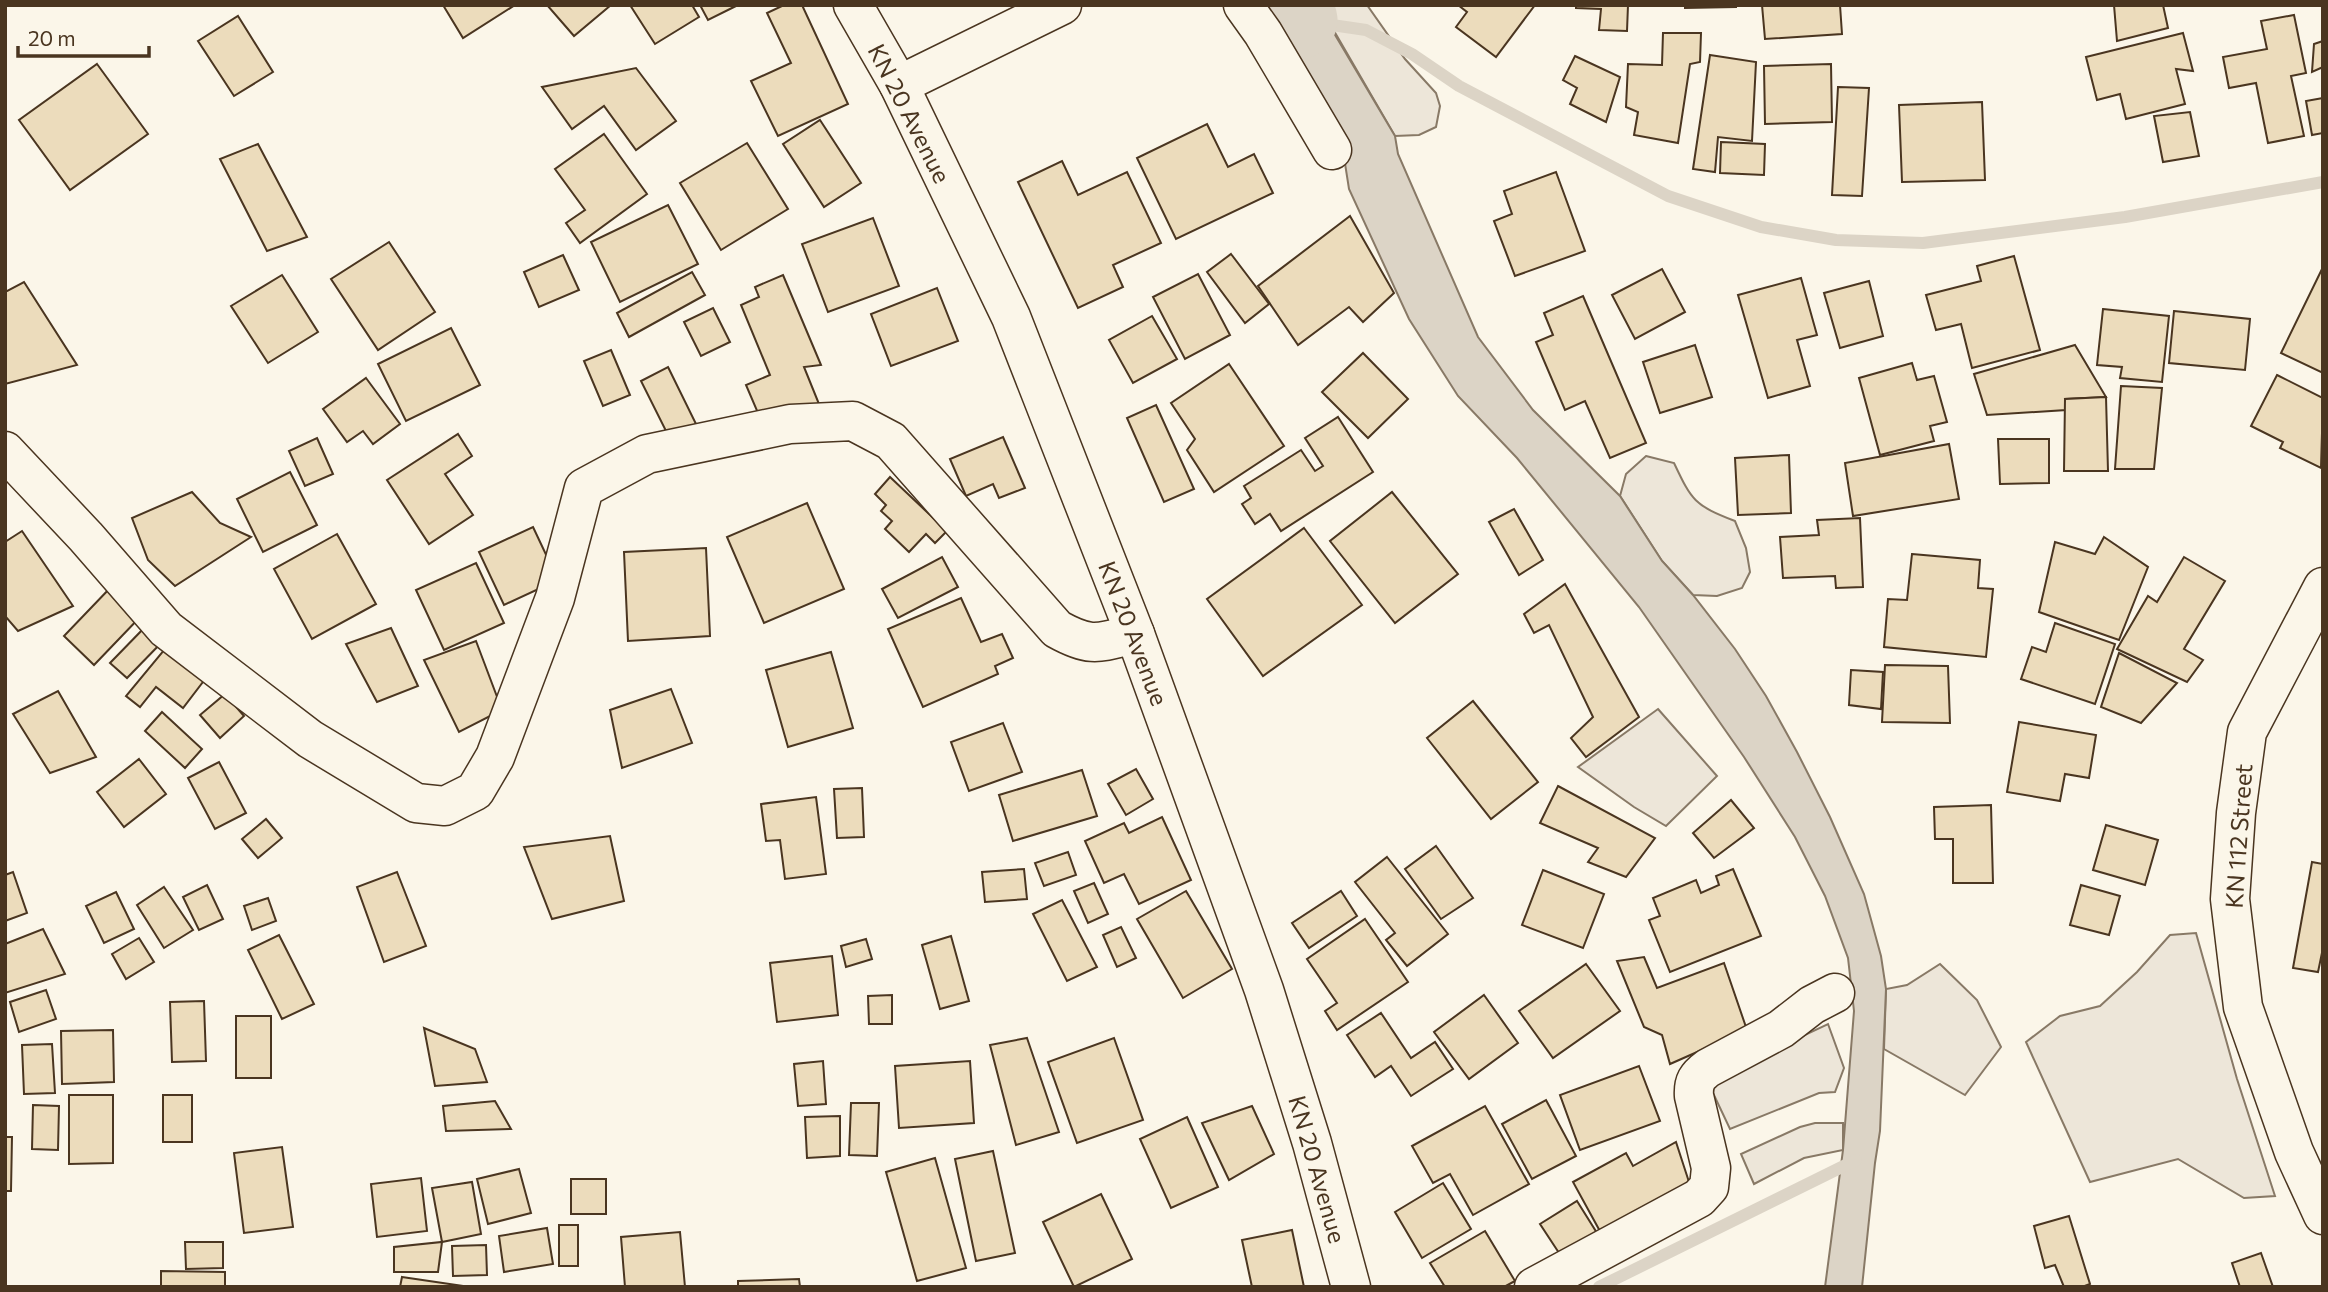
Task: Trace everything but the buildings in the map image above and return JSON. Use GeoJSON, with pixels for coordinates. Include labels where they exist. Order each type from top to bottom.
{"type":"FeatureCollection","features":[{"type":"Feature","properties":{"kind":"street","name":"KN 20 Avenue"},"geometry":{"type":"LineString","coordinates":[[853,5],[899,85],[1011,317],[1135,634],[1264,990],[1312,1143],[1351,1287]]}},
{"type":"Feature","properties":{"kind":"street"},"geometry":{"type":"LineString","coordinates":[[899,85],[1062,5]]}},
{"type":"Feature","properties":{"kind":"street"},"geometry":{"type":"LineString","coordinates":[[1243,5],[1263,33],[1332,150]]}},
{"type":"Feature","properties":{"kind":"street"},"geometry":{"type":"LineString","coordinates":[[5,451],[86,537],[166,629],[310,739],[416,803],[445,806],[475,791],[495,757],[555,598],[584,488],[647,454],[790,424],[853,421],[891,441],[1057,629],[1079,642],[1097,643],[1135,634]]}},
{"type":"Feature","properties":{"kind":"street","name":"KN 112 Street"},"geometry":{"type":"LineString","coordinates":[[2323,587],[2247,732],[2236,813],[2230,899],[2243,1007],[2294,1152],[2323,1215]]}},
{"type":"Feature","properties":{"kind":"street"},"geometry":{"type":"LineString","coordinates":[[1534,1287],[1699,1198],[1709,1187],[1711,1168],[1694,1096],[1693,1086],[1698,1076],[1781,1029],[1812,1005],[1835,993]]}},
{"type":"Feature","properties":{"kind":"shaded area"},"geometry":{"type":"Polygon","coordinates":[[[1319,5],[1367,5],[1405,59],[1436,93],[1440,106],[1436,127],[1419,135],[1395,136],[1319,5]]]}},
{"type":"Feature","properties":{"kind":"shaded area"},"geometry":{"type":"Polygon","coordinates":[[[1298,20],[1328,23],[1395,136],[1398,154],[1478,337],[1533,410],[1620,496],[1662,561],[1693,595],[1735,649],[1766,696],[1830,817],[1864,894],[1881,956],[1886,989],[1880,1131],[1862,1287],[1825,1287],[1843,1150],[1854,1011],[1848,958],[1825,896],[1795,837],[1744,757],[1639,607],[1517,458],[1458,396],[1409,319],[1349,189],[1344,157],[1281,30],[1298,20]]]}},
{"type":"Feature","properties":{"kind":"shaded area"},"geometry":{"type":"Polygon","coordinates":[[[1646,456],[1674,463],[1690,494],[1702,506],[1735,521],[1746,548],[1750,572],[1742,588],[1717,596],[1693,595],[1662,561],[1620,496],[1626,474],[1646,456]]]}},
{"type":"Feature","properties":{"kind":"shaded area"},"geometry":{"type":"Polygon","coordinates":[[[1658,709],[1717,776],[1666,826],[1578,767],[1658,709]]]}},
{"type":"Feature","properties":{"kind":"shaded area"},"geometry":{"type":"Polygon","coordinates":[[[2196,933],[2237,1079],[2275,1196],[2244,1198],[2178,1159],[2090,1182],[2026,1042],[2060,1016],[2100,1006],[2137,972],[2170,935],[2196,933]]]}},
{"type":"Feature","properties":{"kind":"shaded area"},"geometry":{"type":"Polygon","coordinates":[[[1940,964],[1977,1000],[2001,1047],[1965,1095],[1884,1049],[1886,989],[1907,985],[1940,964]]]}},
{"type":"Feature","properties":{"kind":"shaded area"},"geometry":{"type":"Polygon","coordinates":[[[1828,1024],[1844,1068],[1835,1092],[1819,1093],[1730,1129],[1713,1093],[1716,1077],[1828,1024]]]}},
{"type":"Feature","properties":{"kind":"shaded area"},"geometry":{"type":"Polygon","coordinates":[[[1815,1123],[1843,1123],[1843,1150],[1804,1158],[1754,1184],[1741,1154],[1800,1127],[1815,1123]]]}},
{"type":"Feature","properties":{"kind":"waterway"},"geometry":{"type":"LineString","coordinates":[[1290,5],[1298,20]]}},
{"type":"Feature","properties":{"kind":"waterway"},"geometry":{"type":"LineString","coordinates":[[1298,20],[1366,30],[1412,54],[1459,86],[1668,196],[1761,227],[1836,240],[1923,243],[2125,217],[2323,182]]}},
{"type":"Feature","properties":{"kind":"waterway"},"geometry":{"type":"LineString","coordinates":[[1599,1287],[1856,1160]]}}]}
